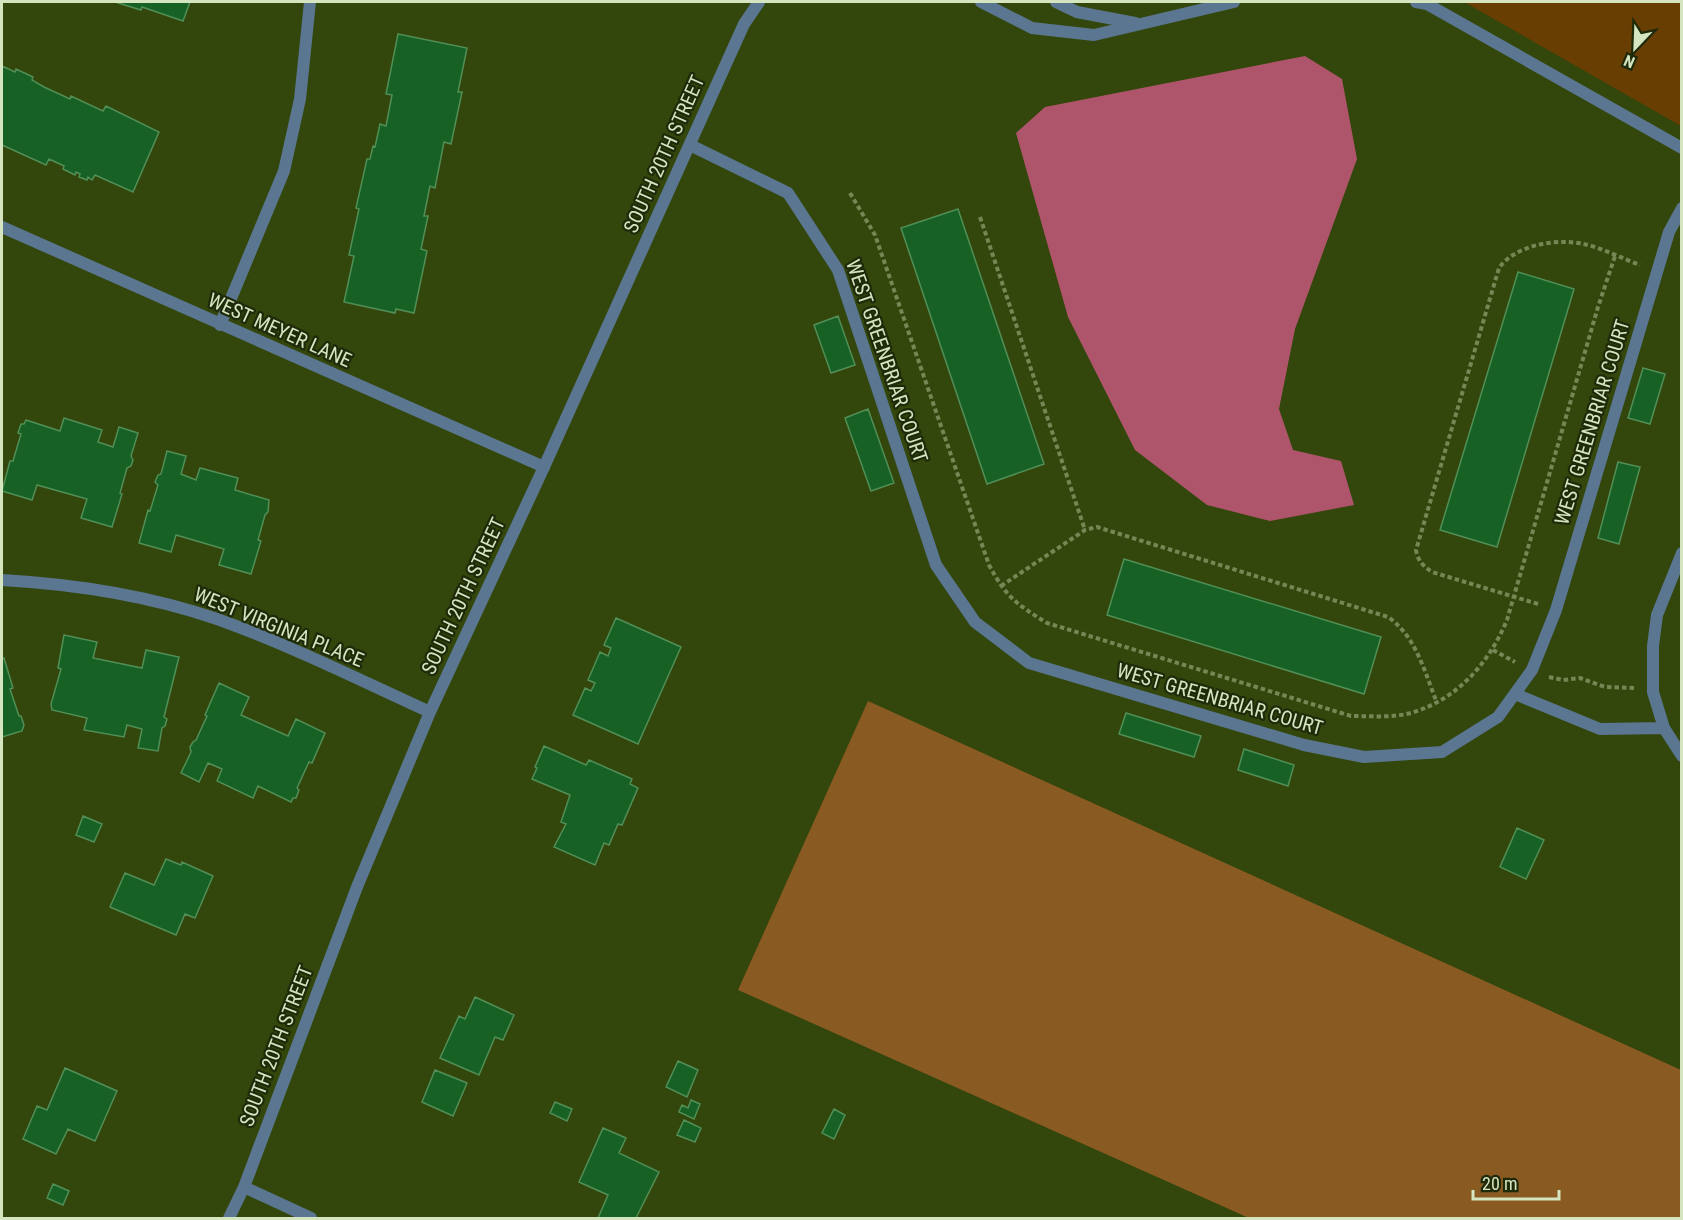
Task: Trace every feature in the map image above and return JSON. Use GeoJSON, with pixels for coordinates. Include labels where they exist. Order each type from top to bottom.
{"type":"FeatureCollection","features":[{"type":"Feature","properties":{"kind":"street"},"geometry":{"type":"LineString","coordinates":[[220,325],[284,171],[300,99],[310,2]]}},
{"type":"Feature","properties":{"kind":"street","name":"SOUTH 20TH STREET"},"geometry":{"type":"LineString","coordinates":[[229,1218],[244,1187],[357,887],[430,712],[544,467],[744,24],[759,2]]}},
{"type":"Feature","properties":{"kind":"street"},"geometry":{"type":"LineString","coordinates":[[981,2],[1032,28],[1095,35],[1234,2]]}},
{"type":"Feature","properties":{"kind":"street"},"geometry":{"type":"LineString","coordinates":[[1056,2],[1077,12],[1140,24]]}},
{"type":"Feature","properties":{"kind":"street"},"geometry":{"type":"LineString","coordinates":[[1416,2],[1427,4],[1682,148]]}},
{"type":"Feature","properties":{"kind":"street","name":"WEST GREENBRIAR COURT"},"geometry":{"type":"LineString","coordinates":[[690,145],[788,193],[838,270],[936,565],[975,622],[1029,663],[1304,745],[1364,757],[1442,752],[1498,717],[1533,670],[1556,610],[1657,272],[1670,232],[1682,208]]}},
{"type":"Feature","properties":{"kind":"street","name":"WEST MEYER LANE"},"geometry":{"type":"LineString","coordinates":[[2,227],[544,467]]}},
{"type":"Feature","properties":{"kind":"street"},"geometry":{"type":"LineString","coordinates":[[1682,553],[1657,615],[1653,646],[1653,692],[1664,728],[1682,756]]}},
{"type":"Feature","properties":{"kind":"street","name":"WEST VIRGINIA PLACE"},"geometry":{"type":"LineString","coordinates":[[2,580],[147,599],[216,619],[430,712]]}},
{"type":"Feature","properties":{"kind":"street"},"geometry":{"type":"LineString","coordinates":[[1515,694],[1600,729],[1664,728]]}},
{"type":"Feature","properties":{"kind":"street"},"geometry":{"type":"LineString","coordinates":[[244,1187],[311,1218]]}},
{"type":"Feature","properties":{"kind":"path"},"geometry":{"type":"LineString","coordinates":[[850,193],[875,235],[989,565],[1011,599],[1047,623],[1351,716],[1381,717],[1410,713],[1437,703],[1479,670],[1493,650],[1507,620],[1615,256]]}},
{"type":"Feature","properties":{"kind":"path"},"geometry":{"type":"LineString","coordinates":[[980,217],[1085,530]]}},
{"type":"Feature","properties":{"kind":"path"},"geometry":{"type":"LineString","coordinates":[[1556,610],[1432,572],[1417,558],[1416,550],[1499,268],[1505,259],[1520,250],[1549,243],[1584,244],[1657,272]]}},
{"type":"Feature","properties":{"kind":"path"},"geometry":{"type":"LineString","coordinates":[[1001,586],[1085,530],[1097,527],[1388,617],[1398,624],[1414,647],[1437,703]]}},
{"type":"Feature","properties":{"kind":"path"},"geometry":{"type":"LineString","coordinates":[[1493,650],[1516,663]]}},
{"type":"Feature","properties":{"kind":"path"},"geometry":{"type":"LineString","coordinates":[[1549,677],[1563,680],[1580,678],[1605,687],[1636,688]]}},
{"type":"Feature","properties":{"kind":"shaded area"},"geometry":{"type":"Polygon","coordinates":[[[1464,2],[1681,2],[1681,126],[1466,3],[1464,2]]]}},
{"type":"Feature","properties":{"kind":"shaded area"},"geometry":{"type":"Polygon","coordinates":[[[1305,56],[1342,79],[1357,159],[1295,329],[1279,409],[1293,450],[1341,461],[1354,505],[1270,521],[1207,505],[1135,450],[1068,317],[1016,133],[1045,107],[1305,56]]]}},
{"type":"Feature","properties":{"kind":"shaded area"},"geometry":{"type":"Polygon","coordinates":[[[868,701],[1681,1070],[1681,1218],[1249,1218],[738,990],[868,701]]]}},
{"type":"Feature","properties":{"kind":"building"},"geometry":{"type":"Polygon","coordinates":[[[115,2],[190,2],[183,21],[142,7],[141,10],[115,2]]]}},
{"type":"Feature","properties":{"kind":"building"},"geometry":{"type":"Polygon","coordinates":[[[398,34],[467,48],[458,92],[462,92],[451,144],[444,142],[435,188],[430,186],[424,216],[428,216],[421,249],[427,251],[414,313],[396,309],[395,313],[344,302],[354,256],[349,255],[359,209],[356,208],[367,159],[370,159],[373,146],[375,147],[380,124],[386,126],[392,95],[386,94],[398,34]]]}},
{"type":"Feature","properties":{"kind":"building"},"geometry":{"type":"Polygon","coordinates":[[[2,66],[15,72],[16,69],[33,77],[32,80],[70,99],[71,96],[103,111],[106,106],[159,132],[133,192],[95,175],[92,180],[88,177],[87,180],[79,177],[80,174],[76,172],[75,175],[63,169],[64,166],[49,159],[46,165],[2,145],[2,66]]]}},
{"type":"Feature","properties":{"kind":"building"},"geometry":{"type":"Polygon","coordinates":[[[958,209],[1044,464],[987,484],[901,228],[958,209]]]}},
{"type":"Feature","properties":{"kind":"building"},"geometry":{"type":"Polygon","coordinates":[[[1518,272],[1574,289],[1497,547],[1440,530],[1518,272]]]}},
{"type":"Feature","properties":{"kind":"building"},"geometry":{"type":"Polygon","coordinates":[[[838,316],[855,365],[831,373],[814,325],[838,316]]]}},
{"type":"Feature","properties":{"kind":"building"},"geometry":{"type":"Polygon","coordinates":[[[1643,368],[1665,374],[1650,424],[1628,418],[1643,368]]]}},
{"type":"Feature","properties":{"kind":"building"},"geometry":{"type":"Polygon","coordinates":[[[868,409],[894,483],[871,491],[845,418],[868,409]]]}},
{"type":"Feature","properties":{"kind":"building"},"geometry":{"type":"Polygon","coordinates":[[[64,418],[102,430],[98,442],[113,447],[119,427],[138,433],[131,456],[133,460],[131,466],[127,468],[112,527],[81,518],[87,499],[37,485],[32,500],[2,491],[10,461],[13,461],[21,434],[18,433],[21,424],[24,424],[26,420],[60,431],[64,418]]]}},
{"type":"Feature","properties":{"kind":"building"},"geometry":{"type":"Polygon","coordinates":[[[167,451],[186,456],[181,474],[196,480],[200,468],[238,478],[235,490],[269,500],[268,512],[265,515],[258,540],[261,541],[251,574],[219,565],[224,549],[176,535],[171,552],[139,543],[158,485],[155,482],[161,474],[167,451]]]}},
{"type":"Feature","properties":{"kind":"building"},"geometry":{"type":"Polygon","coordinates":[[[1618,462],[1640,467],[1619,544],[1598,538],[1618,462]]]}},
{"type":"Feature","properties":{"kind":"building"},"geometry":{"type":"Polygon","coordinates":[[[1124,559],[1381,637],[1364,694],[1107,615],[1124,559]]]}},
{"type":"Feature","properties":{"kind":"building"},"geometry":{"type":"Polygon","coordinates":[[[616,618],[681,647],[638,744],[573,715],[585,688],[591,691],[595,683],[588,680],[600,652],[608,656],[611,648],[604,645],[616,618]]]}},
{"type":"Feature","properties":{"kind":"building"},"geometry":{"type":"Polygon","coordinates":[[[64,635],[97,642],[93,658],[142,668],[146,650],[179,657],[164,717],[167,719],[162,728],[158,751],[138,748],[142,729],[127,725],[124,737],[84,730],[87,718],[52,710],[51,704],[61,669],[58,668],[64,635]]]}},
{"type":"Feature","properties":{"kind":"building"},"geometry":{"type":"Polygon","coordinates":[[[4,658],[13,688],[10,689],[24,725],[22,731],[2,737],[2,659],[4,658]]]}},
{"type":"Feature","properties":{"kind":"building"},"geometry":{"type":"Polygon","coordinates":[[[219,683],[249,697],[241,715],[288,736],[296,719],[325,733],[312,763],[309,762],[297,788],[299,790],[296,798],[293,798],[291,802],[258,786],[253,798],[217,781],[222,769],[208,763],[199,782],[181,773],[191,752],[190,747],[196,740],[207,716],[205,715],[219,683]]]}},
{"type":"Feature","properties":{"kind":"building"},"geometry":{"type":"Polygon","coordinates":[[[1126,713],[1201,736],[1194,757],[1119,734],[1126,713]]]}},
{"type":"Feature","properties":{"kind":"building"},"geometry":{"type":"Polygon","coordinates":[[[544,746],[586,765],[589,760],[632,779],[630,784],[638,788],[622,825],[618,824],[609,845],[604,843],[595,865],[554,847],[566,824],[561,822],[570,795],[532,779],[544,746]]]}},
{"type":"Feature","properties":{"kind":"building"},"geometry":{"type":"Polygon","coordinates":[[[1244,749],[1294,765],[1288,786],[1238,770],[1244,749]]]}},
{"type":"Feature","properties":{"kind":"building"},"geometry":{"type":"Polygon","coordinates":[[[83,816],[102,824],[94,842],[76,835],[83,816]]]}},
{"type":"Feature","properties":{"kind":"building"},"geometry":{"type":"Polygon","coordinates":[[[1517,828],[1544,840],[1526,879],[1500,867],[1517,828]]]}},
{"type":"Feature","properties":{"kind":"building"},"geometry":{"type":"Polygon","coordinates":[[[166,859],[181,865],[182,862],[213,876],[195,918],[185,914],[176,935],[110,907],[125,873],[154,885],[166,859]]]}},
{"type":"Feature","properties":{"kind":"building"},"geometry":{"type":"Polygon","coordinates":[[[475,997],[514,1015],[503,1040],[495,1037],[479,1075],[440,1058],[459,1016],[465,1019],[475,997]]]}},
{"type":"Feature","properties":{"kind":"building"},"geometry":{"type":"Polygon","coordinates":[[[678,1061],[698,1070],[687,1097],[666,1087],[678,1061]]]}},
{"type":"Feature","properties":{"kind":"building"},"geometry":{"type":"Polygon","coordinates":[[[65,1068],[117,1091],[95,1141],[68,1129],[56,1154],[23,1139],[37,1106],[47,1110],[65,1068]]]}},
{"type":"Feature","properties":{"kind":"building"},"geometry":{"type":"Polygon","coordinates":[[[435,1070],[467,1083],[453,1116],[422,1102],[435,1070]]]}},
{"type":"Feature","properties":{"kind":"building"},"geometry":{"type":"Polygon","coordinates":[[[691,1100],[700,1104],[694,1119],[679,1112],[682,1105],[688,1108],[691,1100]]]}},
{"type":"Feature","properties":{"kind":"building"},"geometry":{"type":"Polygon","coordinates":[[[555,1102],[572,1109],[567,1121],[550,1113],[555,1102]]]}},
{"type":"Feature","properties":{"kind":"building"},"geometry":{"type":"Polygon","coordinates":[[[834,1109],[845,1115],[834,1139],[822,1133],[834,1109]]]}},
{"type":"Feature","properties":{"kind":"building"},"geometry":{"type":"Polygon","coordinates":[[[684,1120],[701,1128],[695,1142],[677,1135],[684,1120]]]}},
{"type":"Feature","properties":{"kind":"building"},"geometry":{"type":"Polygon","coordinates":[[[603,1128],[626,1138],[619,1153],[659,1172],[636,1218],[598,1218],[608,1195],[579,1182],[603,1128]]]}},
{"type":"Feature","properties":{"kind":"building"},"geometry":{"type":"Polygon","coordinates":[[[53,1184],[69,1191],[63,1205],[47,1198],[53,1184]]]}}]}
